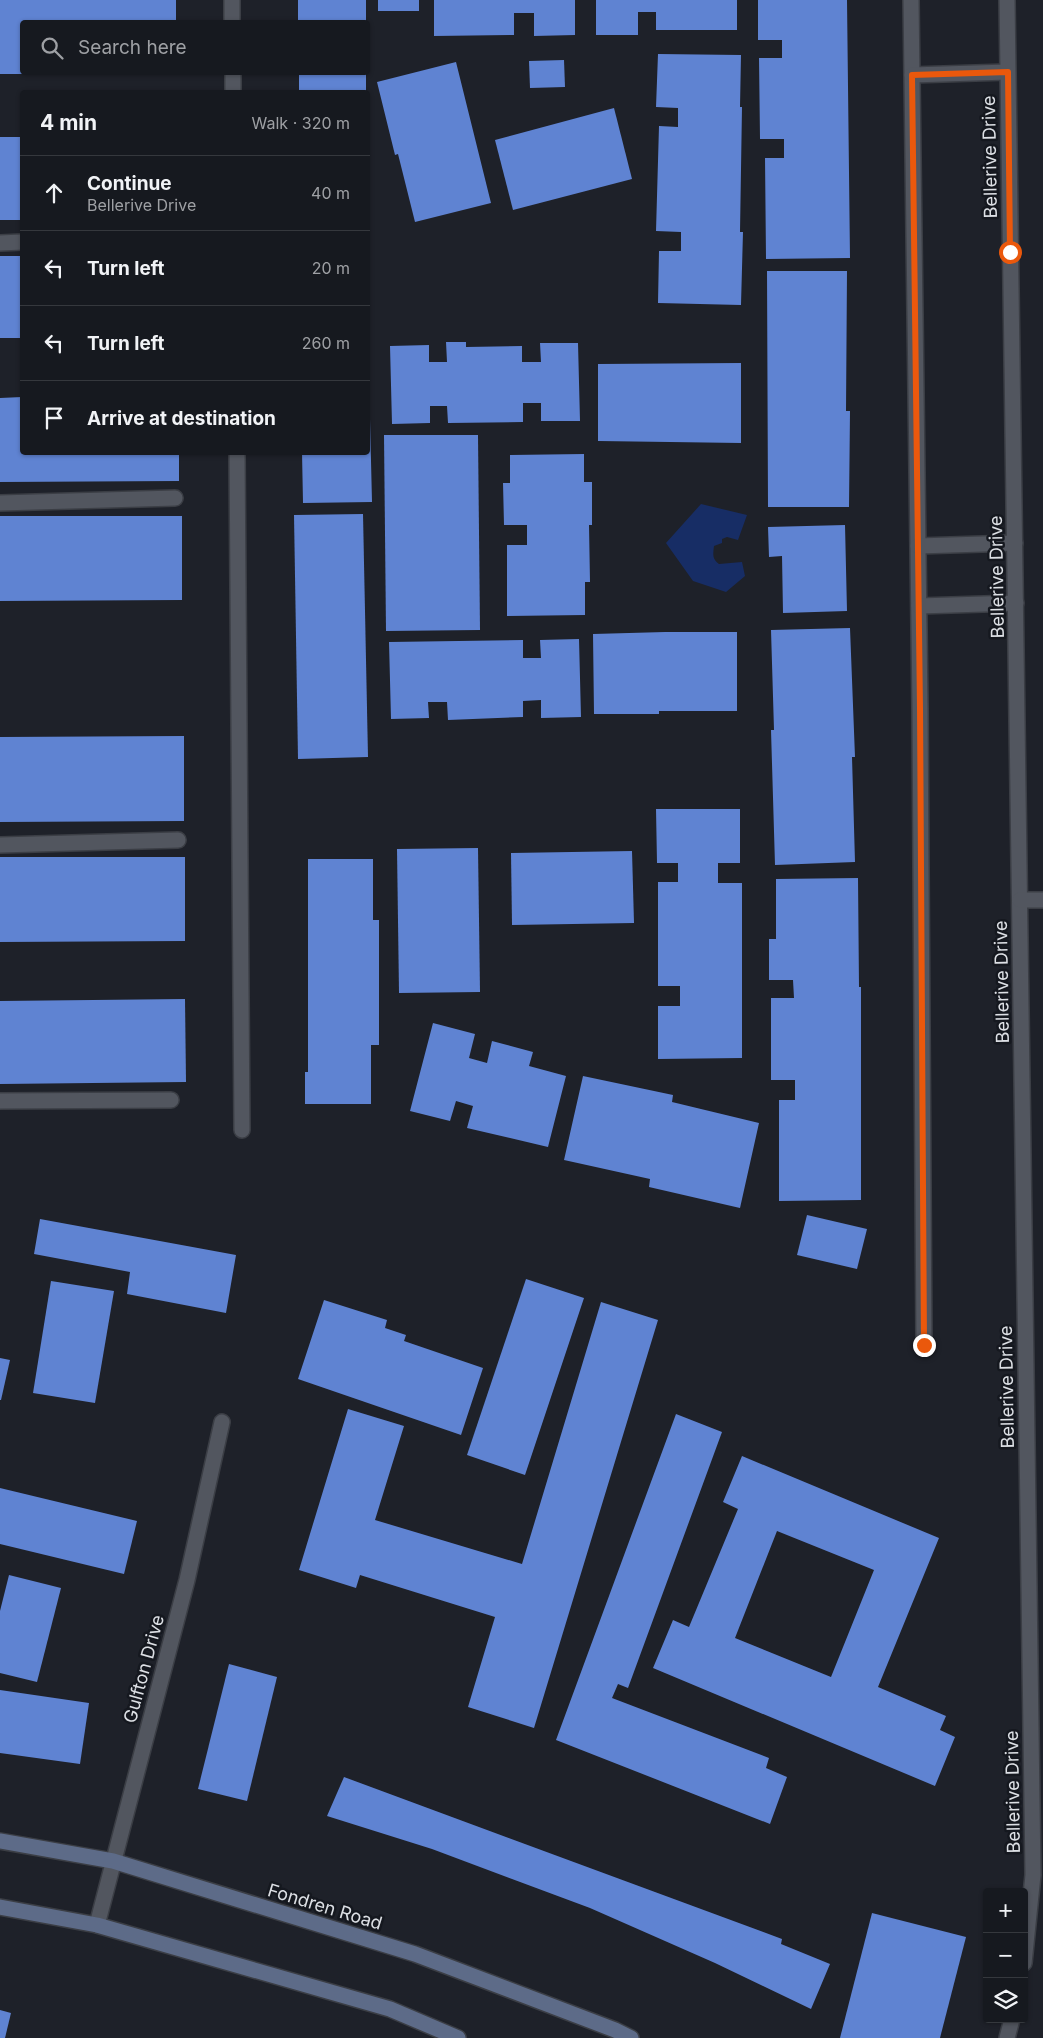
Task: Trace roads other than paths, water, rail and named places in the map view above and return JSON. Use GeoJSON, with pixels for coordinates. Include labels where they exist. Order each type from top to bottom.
{"type":"FeatureCollection","features":[{"type":"Feature","properties":{"kind":"main road","name":"Fondren Road"},"geometry":{"type":"LineString","coordinates":[[0,1841],[113,1861],[415,1954],[615,2030],[631,2038]]}},
{"type":"Feature","properties":{"kind":"main road"},"geometry":{"type":"LineString","coordinates":[[0,1907],[97,1926],[390,2010],[458,2038]]}},
{"type":"Feature","properties":{"kind":"street"},"geometry":{"type":"LineString","coordinates":[[232,0],[232,20]]}},
{"type":"Feature","properties":{"kind":"street"},"geometry":{"type":"LineString","coordinates":[[912,0],[920,708],[924,1345]]}},
{"type":"Feature","properties":{"kind":"street","name":"Bellerive Drive"},"geometry":{"type":"LineString","coordinates":[[1008,0],[1033,1874],[1027,1933]]}},
{"type":"Feature","properties":{"kind":"street"},"geometry":{"type":"LineString","coordinates":[[912,75],[1008,72]]}},
{"type":"Feature","properties":{"kind":"street"},"geometry":{"type":"LineString","coordinates":[[233,75],[233,90]]}},
{"type":"Feature","properties":{"kind":"street"},"geometry":{"type":"LineString","coordinates":[[0,243],[20,242]]}},
{"type":"Feature","properties":{"kind":"street"},"geometry":{"type":"LineString","coordinates":[[237,455],[242,1130]]}},
{"type":"Feature","properties":{"kind":"street"},"geometry":{"type":"LineString","coordinates":[[0,503],[175,498]]}},
{"type":"Feature","properties":{"kind":"street"},"geometry":{"type":"LineString","coordinates":[[918,546],[1015,543]]}},
{"type":"Feature","properties":{"kind":"street"},"geometry":{"type":"LineString","coordinates":[[919,606],[1016,603]]}},
{"type":"Feature","properties":{"kind":"street"},"geometry":{"type":"LineString","coordinates":[[0,845],[178,840]]}},
{"type":"Feature","properties":{"kind":"street"},"geometry":{"type":"LineString","coordinates":[[1020,900],[1043,900]]}},
{"type":"Feature","properties":{"kind":"street"},"geometry":{"type":"LineString","coordinates":[[0,1101],[171,1100]]}},
{"type":"Feature","properties":{"kind":"street","name":"Gulfton Drive"},"geometry":{"type":"LineString","coordinates":[[97,1926],[186,1580],[222,1422]]}},
{"type":"Feature","properties":{"kind":"street"},"geometry":{"type":"LineString","coordinates":[[1007,2038],[1011,2023]]}}]}
